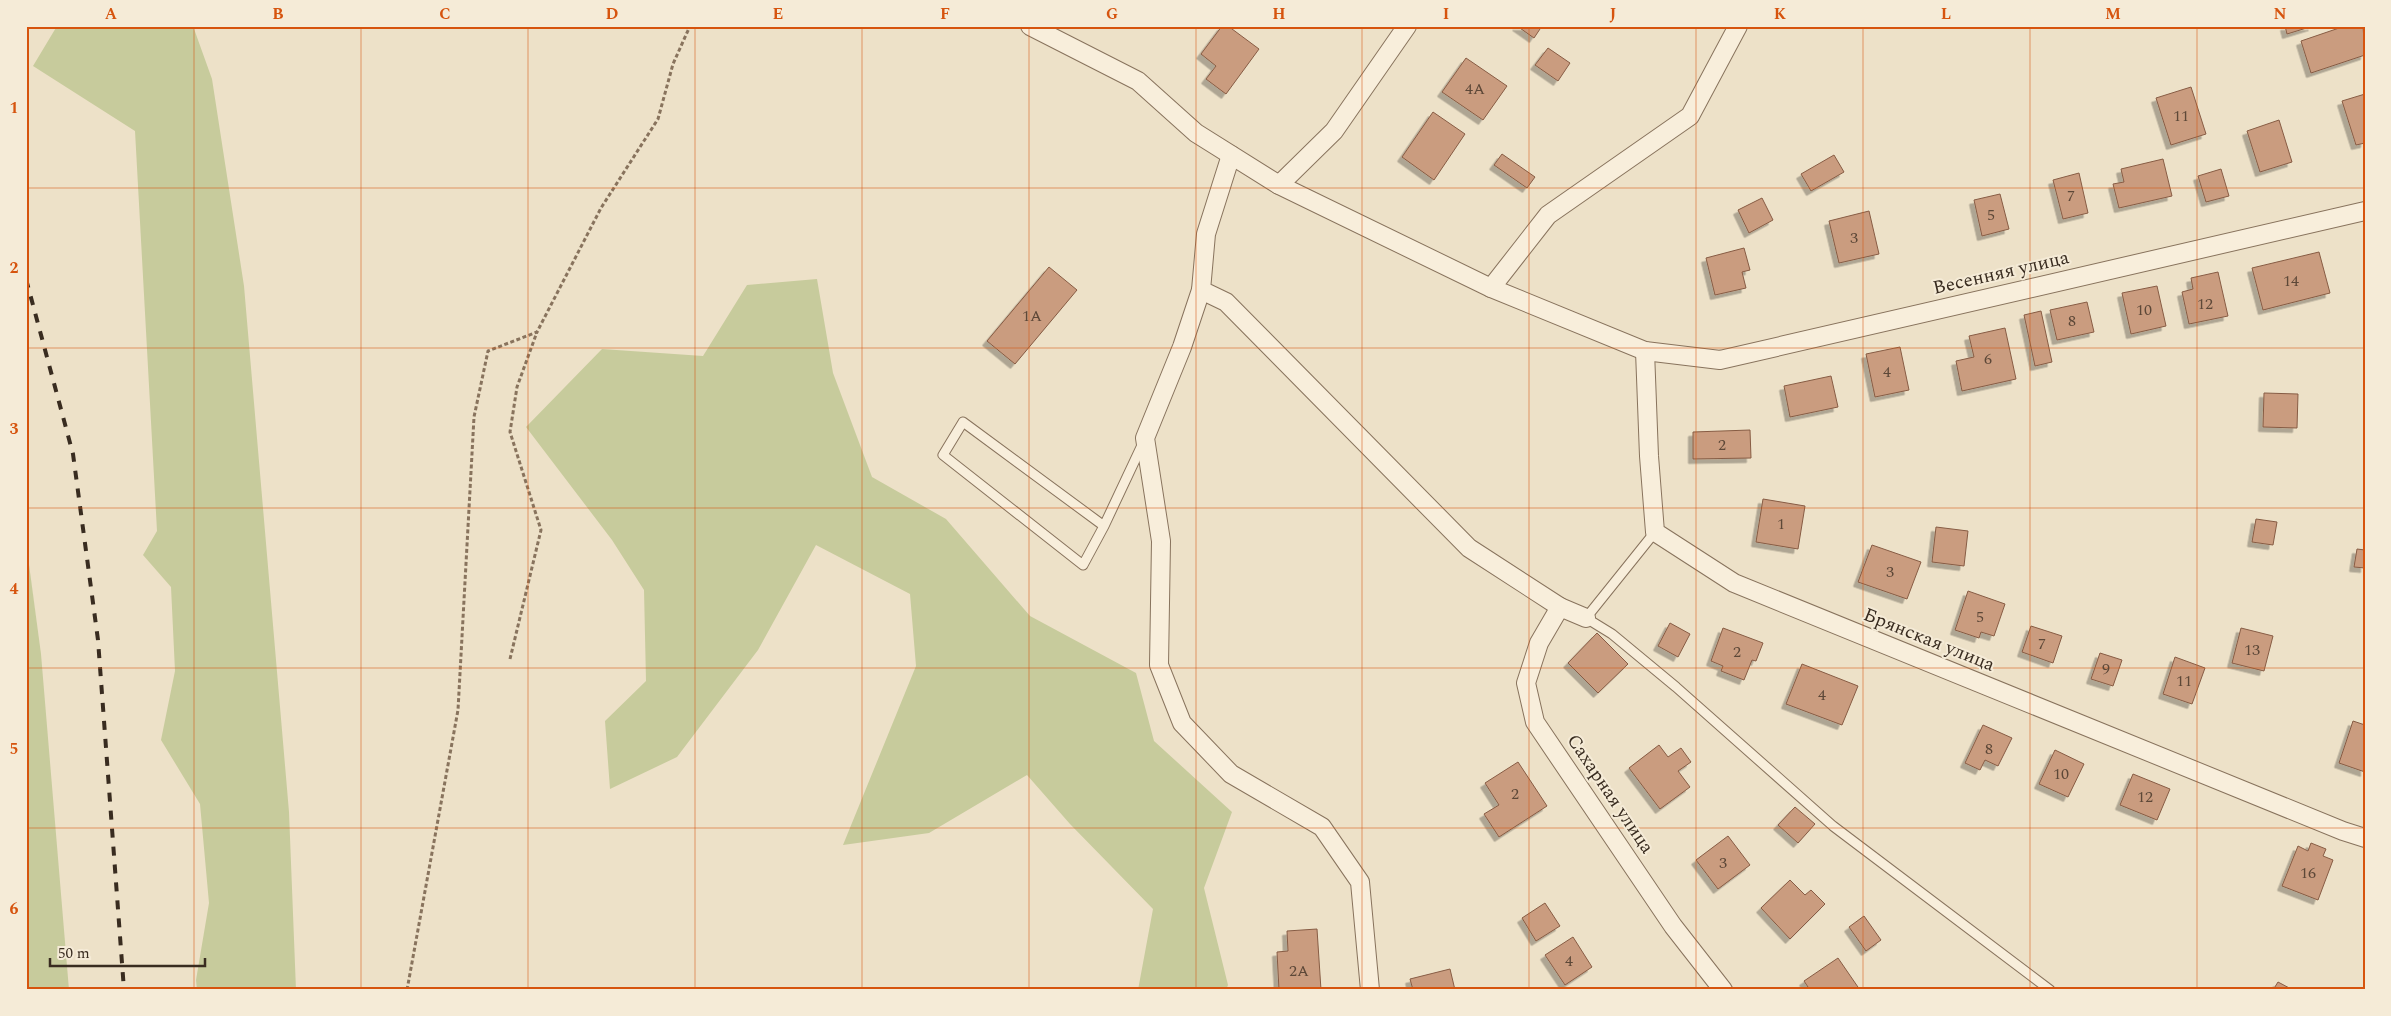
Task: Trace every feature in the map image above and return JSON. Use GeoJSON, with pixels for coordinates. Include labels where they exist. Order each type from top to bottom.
{"type":"FeatureCollection","features":[{"type":"Feature","properties":{"kind":"street","name":"Весенняя улица"},"geometry":{"type":"LineString","coordinates":[[1030,26],[1138,81],[1196,133],[1279,185],[1491,288],[1645,351],[1720,360],[2365,211]]}},
{"type":"Feature","properties":{"kind":"street"},"geometry":{"type":"LineString","coordinates":[[1279,185],[1334,130],[1407,26]]}},
{"type":"Feature","properties":{"kind":"street"},"geometry":{"type":"LineString","coordinates":[[1491,288],[1548,215],[1690,116],[1738,26]]}},
{"type":"Feature","properties":{"kind":"street"},"geometry":{"type":"LineString","coordinates":[[1231,155],[1206,234],[1200,290],[1182,347],[1145,438],[1162,541],[1159,665],[1182,723],[1231,774],[1322,827],[1360,882],[1370,990]]}},
{"type":"Feature","properties":{"kind":"street"},"geometry":{"type":"LineString","coordinates":[[1200,290],[1226,302],[1469,548],[1560,607],[1586,618]]}},
{"type":"Feature","properties":{"kind":"street"},"geometry":{"type":"LineString","coordinates":[[1645,351],[1649,456],[1655,532]]}},
{"type":"Feature","properties":{"kind":"street","name":"Брянская улица"},"geometry":{"type":"LineString","coordinates":[[1655,532],[1734,583],[2343,832],[2365,838]]}},
{"type":"Feature","properties":{"kind":"street","name":"Сахарная улица"},"geometry":{"type":"LineString","coordinates":[[1560,607],[1539,643],[1526,684],[1535,722],[1673,926],[1723,990]]}},
{"type":"Feature","properties":{"kind":"lane"},"geometry":{"type":"LineString","coordinates":[[1104,526],[963,422],[943,455],[1083,564],[1104,526],[1145,438]]}},
{"type":"Feature","properties":{"kind":"lane"},"geometry":{"type":"LineString","coordinates":[[1655,532],[1586,618],[1612,634],[1676,687],[1833,826],[2050,990]]}},
{"type":"Feature","properties":{"kind":"path"},"geometry":{"type":"LineString","coordinates":[[510,659],[541,530],[510,432],[517,387],[537,332],[601,208],[658,119],[673,64],[690,26]]}},
{"type":"Feature","properties":{"kind":"path"},"geometry":{"type":"LineString","coordinates":[[407,990],[458,710],[474,417],[488,351],[537,332]]}},
{"type":"Feature","properties":{"kind":"green space"},"geometry":{"type":"Polygon","coordinates":[[[57,26],[193,26],[212,79],[244,286],[289,812],[296,990],[197,990],[196,980],[209,903],[200,804],[161,740],[175,671],[171,587],[143,555],[157,531],[135,131],[33,66],[57,26]]]}},
{"type":"Feature","properties":{"kind":"green space"},"geometry":{"type":"Polygon","coordinates":[[[817,279],[833,373],[872,477],[946,519],[1030,616],[1136,673],[1154,741],[1232,812],[1204,888],[1228,985],[1226,990],[1138,990],[1153,909],[1070,824],[1027,775],[929,833],[843,845],[916,666],[910,594],[816,545],[758,650],[677,757],[610,789],[605,721],[646,681],[644,590],[612,540],[526,427],[602,349],[703,356],[747,285],[817,279]]]}},
{"type":"Feature","properties":{"kind":"green space"},"geometry":{"type":"Polygon","coordinates":[[[26,542],[41,654],[69,990],[26,990],[26,542]]]}},
{"type":"Feature","properties":{"kind":"building"},"geometry":{"type":"Polygon","coordinates":[[[1222,26],[1228,26],[1259,49],[1226,94],[1206,79],[1216,66],[1201,54],[1222,26]]]}},
{"type":"Feature","properties":{"kind":"building"},"geometry":{"type":"Polygon","coordinates":[[[1517,26],[1542,26],[1534,38],[1517,26]]]}},
{"type":"Feature","properties":{"kind":"building"},"geometry":{"type":"Polygon","coordinates":[[[2285,26],[2313,26],[2287,34],[2285,26]]]}},
{"type":"Feature","properties":{"kind":"building"},"geometry":{"type":"Polygon","coordinates":[[[2345,26],[2363,26],[2365,55],[2311,73],[2301,41],[2345,26]]]}},
{"type":"Feature","properties":{"kind":"building"},"geometry":{"type":"Polygon","coordinates":[[[1548,48],[1570,63],[1558,81],[1535,65],[1548,48]]]}},
{"type":"Feature","properties":{"kind":"building"},"geometry":{"type":"Polygon","coordinates":[[[1466,58],[1507,86],[1483,120],[1442,92],[1466,58]]]}},
{"type":"Feature","properties":{"kind":"building"},"geometry":{"type":"Polygon","coordinates":[[[2191,87],[2206,134],[2171,145],[2156,98],[2191,87]]]}},
{"type":"Feature","properties":{"kind":"building"},"geometry":{"type":"Polygon","coordinates":[[[2365,94],[2365,143],[2356,145],[2342,101],[2365,94]]]}},
{"type":"Feature","properties":{"kind":"building"},"geometry":{"type":"Polygon","coordinates":[[[1433,112],[1465,134],[1434,180],[1402,157],[1433,112]]]}},
{"type":"Feature","properties":{"kind":"building"},"geometry":{"type":"Polygon","coordinates":[[[2279,120],[2292,162],[2260,172],[2247,131],[2279,120]]]}},
{"type":"Feature","properties":{"kind":"building"},"geometry":{"type":"Polygon","coordinates":[[[1502,154],[1535,177],[1527,188],[1494,165],[1502,154]]]}},
{"type":"Feature","properties":{"kind":"building"},"geometry":{"type":"Polygon","coordinates":[[[1834,155],[1844,172],[1811,191],[1801,174],[1834,155]]]}},
{"type":"Feature","properties":{"kind":"building"},"geometry":{"type":"Polygon","coordinates":[[[2163,159],[2172,196],[2119,208],[2113,184],[2124,182],[2121,169],[2163,159]]]}},
{"type":"Feature","properties":{"kind":"building"},"geometry":{"type":"Polygon","coordinates":[[[2221,169],[2229,196],[2206,202],[2198,176],[2221,169]]]}},
{"type":"Feature","properties":{"kind":"building"},"geometry":{"type":"Polygon","coordinates":[[[2079,173],[2088,213],[2063,219],[2053,180],[2079,173]]]}},
{"type":"Feature","properties":{"kind":"building"},"geometry":{"type":"Polygon","coordinates":[[[2000,194],[2009,229],[1982,236],[1974,200],[2000,194]]]}},
{"type":"Feature","properties":{"kind":"building"},"geometry":{"type":"Polygon","coordinates":[[[1762,198],[1773,220],[1749,233],[1738,210],[1762,198]]]}},
{"type":"Feature","properties":{"kind":"building"},"geometry":{"type":"Polygon","coordinates":[[[1869,211],[1879,254],[1839,263],[1829,221],[1869,211]]]}},
{"type":"Feature","properties":{"kind":"building"},"geometry":{"type":"Polygon","coordinates":[[[1744,248],[1750,270],[1742,272],[1746,288],[1715,295],[1706,258],[1744,248]]]}},
{"type":"Feature","properties":{"kind":"building"},"geometry":{"type":"Polygon","coordinates":[[[2319,252],[2330,293],[2263,310],[2252,268],[2319,252]]]}},
{"type":"Feature","properties":{"kind":"building"},"geometry":{"type":"Polygon","coordinates":[[[1049,267],[1077,290],[1015,364],[987,341],[1049,267]]]}},
{"type":"Feature","properties":{"kind":"building"},"geometry":{"type":"Polygon","coordinates":[[[2218,272],[2228,316],[2189,324],[2182,292],[2193,289],[2191,278],[2218,272]]]}},
{"type":"Feature","properties":{"kind":"building"},"geometry":{"type":"Polygon","coordinates":[[[2157,286],[2166,326],[2131,334],[2122,293],[2157,286]]]}},
{"type":"Feature","properties":{"kind":"building"},"geometry":{"type":"Polygon","coordinates":[[[2087,302],[2094,332],[2057,340],[2050,310],[2087,302]]]}},
{"type":"Feature","properties":{"kind":"building"},"geometry":{"type":"Polygon","coordinates":[[[2041,311],[2052,362],[2035,366],[2024,315],[2041,311]]]}},
{"type":"Feature","properties":{"kind":"building"},"geometry":{"type":"Polygon","coordinates":[[[2005,328],[2016,379],[1962,391],[1956,361],[1974,357],[1969,336],[2005,328]]]}},
{"type":"Feature","properties":{"kind":"building"},"geometry":{"type":"Polygon","coordinates":[[[1900,347],[1909,390],[1875,397],[1866,354],[1900,347]]]}},
{"type":"Feature","properties":{"kind":"building"},"geometry":{"type":"Polygon","coordinates":[[[1831,376],[1838,407],[1790,417],[1784,386],[1831,376]]]}},
{"type":"Feature","properties":{"kind":"building"},"geometry":{"type":"Polygon","coordinates":[[[2264,393],[2298,394],[2297,428],[2263,427],[2264,393]]]}},
{"type":"Feature","properties":{"kind":"building"},"geometry":{"type":"Polygon","coordinates":[[[1750,430],[1751,458],[1693,459],[1693,432],[1750,430]]]}},
{"type":"Feature","properties":{"kind":"building"},"geometry":{"type":"Polygon","coordinates":[[[1763,499],[1805,506],[1798,549],[1756,542],[1763,499]]]}},
{"type":"Feature","properties":{"kind":"building"},"geometry":{"type":"Polygon","coordinates":[[[2256,519],[2277,522],[2273,545],[2252,542],[2256,519]]]}},
{"type":"Feature","properties":{"kind":"building"},"geometry":{"type":"Polygon","coordinates":[[[1936,527],[1968,531],[1964,566],[1932,562],[1936,527]]]}},
{"type":"Feature","properties":{"kind":"building"},"geometry":{"type":"Polygon","coordinates":[[[1872,545],[1921,562],[1907,599],[1858,582],[1872,545]]]}},
{"type":"Feature","properties":{"kind":"building"},"geometry":{"type":"Polygon","coordinates":[[[2357,549],[2365,550],[2365,568],[2354,567],[2357,549]]]}},
{"type":"Feature","properties":{"kind":"building"},"geometry":{"type":"Polygon","coordinates":[[[1968,591],[2005,604],[1994,636],[1981,632],[1979,638],[1955,630],[1968,591]]]}},
{"type":"Feature","properties":{"kind":"building"},"geometry":{"type":"Polygon","coordinates":[[[1670,623],[1690,634],[1678,657],[1658,646],[1670,623]]]}},
{"type":"Feature","properties":{"kind":"building"},"geometry":{"type":"Polygon","coordinates":[[[2031,626],[2062,636],[2053,663],[2022,652],[2031,626]]]}},
{"type":"Feature","properties":{"kind":"building"},"geometry":{"type":"Polygon","coordinates":[[[1723,628],[1763,643],[1756,661],[1752,660],[1744,680],[1721,671],[1723,666],[1711,661],[1723,628]]]}},
{"type":"Feature","properties":{"kind":"building"},"geometry":{"type":"Polygon","coordinates":[[[2241,628],[2273,636],[2264,671],[2232,663],[2241,628]]]}},
{"type":"Feature","properties":{"kind":"building"},"geometry":{"type":"Polygon","coordinates":[[[1597,633],[1628,664],[1598,693],[1568,663],[1597,633]]]}},
{"type":"Feature","properties":{"kind":"building"},"geometry":{"type":"Polygon","coordinates":[[[2100,653],[2122,660],[2113,686],[2091,679],[2100,653]]]}},
{"type":"Feature","properties":{"kind":"building"},"geometry":{"type":"Polygon","coordinates":[[[2175,657],[2205,668],[2192,704],[2163,694],[2175,657]]]}},
{"type":"Feature","properties":{"kind":"building"},"geometry":{"type":"Polygon","coordinates":[[[1802,664],[1858,686],[1842,725],[1786,704],[1802,664]]]}},
{"type":"Feature","properties":{"kind":"building"},"geometry":{"type":"Polygon","coordinates":[[[2353,721],[2365,725],[2365,772],[2339,763],[2353,721]]]}},
{"type":"Feature","properties":{"kind":"building"},"geometry":{"type":"Polygon","coordinates":[[[1983,725],[2012,738],[1998,766],[1985,760],[1980,770],[1965,763],[1983,725]]]}},
{"type":"Feature","properties":{"kind":"building"},"geometry":{"type":"Polygon","coordinates":[[[1659,745],[1668,757],[1681,748],[1691,762],[1678,771],[1690,787],[1660,809],[1629,768],[1659,745]]]}},
{"type":"Feature","properties":{"kind":"building"},"geometry":{"type":"Polygon","coordinates":[[[2055,750],[2084,764],[2068,797],[2039,784],[2055,750]]]}},
{"type":"Feature","properties":{"kind":"building"},"geometry":{"type":"Polygon","coordinates":[[[1518,762],[1547,806],[1499,837],[1484,814],[1499,805],[1485,783],[1518,762]]]}},
{"type":"Feature","properties":{"kind":"building"},"geometry":{"type":"Polygon","coordinates":[[[2133,774],[2170,789],[2157,820],[2120,805],[2133,774]]]}},
{"type":"Feature","properties":{"kind":"building"},"geometry":{"type":"Polygon","coordinates":[[[1795,807],[1815,824],[1798,843],[1778,825],[1795,807]]]}},
{"type":"Feature","properties":{"kind":"building"},"geometry":{"type":"Polygon","coordinates":[[[1728,836],[1750,865],[1718,889],[1696,860],[1728,836]]]}},
{"type":"Feature","properties":{"kind":"building"},"geometry":{"type":"Polygon","coordinates":[[[2311,843],[2326,849],[2323,856],[2333,860],[2318,900],[2282,886],[2298,846],[2308,851],[2311,843]]]}},
{"type":"Feature","properties":{"kind":"building"},"geometry":{"type":"Polygon","coordinates":[[[1790,880],[1805,895],[1811,890],[1825,904],[1790,939],[1761,908],[1790,880]]]}},
{"type":"Feature","properties":{"kind":"building"},"geometry":{"type":"Polygon","coordinates":[[[1545,903],[1560,926],[1536,941],[1522,918],[1545,903]]]}},
{"type":"Feature","properties":{"kind":"building"},"geometry":{"type":"Polygon","coordinates":[[[1864,916],[1881,940],[1866,951],[1849,927],[1864,916]]]}},
{"type":"Feature","properties":{"kind":"building"},"geometry":{"type":"Polygon","coordinates":[[[1317,929],[1321,990],[1279,990],[1277,952],[1288,951],[1287,931],[1317,929]]]}},
{"type":"Feature","properties":{"kind":"building"},"geometry":{"type":"Polygon","coordinates":[[[1573,937],[1592,967],[1565,985],[1545,955],[1573,937]]]}},
{"type":"Feature","properties":{"kind":"building"},"geometry":{"type":"Polygon","coordinates":[[[1838,958],[1860,990],[1810,990],[1804,981],[1838,958]]]}},
{"type":"Feature","properties":{"kind":"building"},"geometry":{"type":"Polygon","coordinates":[[[1450,969],[1455,990],[1413,990],[1410,979],[1450,969]]]}},
{"type":"Feature","properties":{"kind":"building"},"geometry":{"type":"Polygon","coordinates":[[[2278,982],[2293,990],[2273,990],[2278,982]]]}},
{"type":"Feature","properties":{"kind":"railway"},"geometry":{"type":"LineString","coordinates":[[26,279],[73,454],[98,640],[124,990]]}}]}
